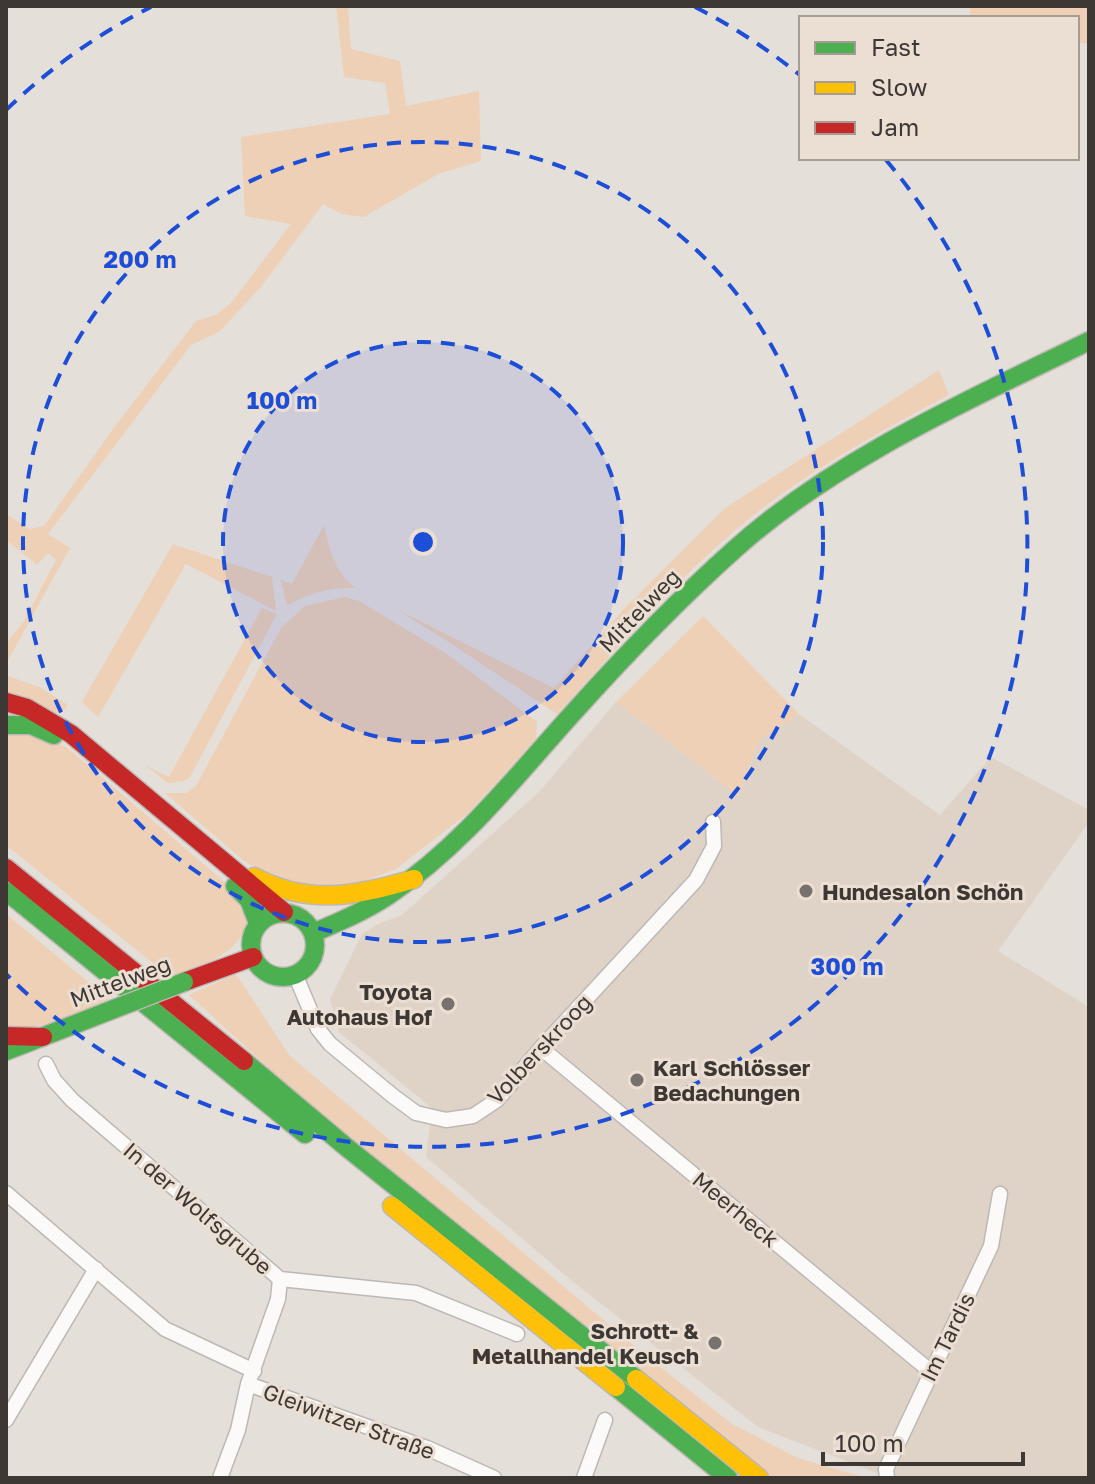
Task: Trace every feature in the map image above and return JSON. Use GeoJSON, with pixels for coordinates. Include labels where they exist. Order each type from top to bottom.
{"type":"FeatureCollection","features":[{"type":"Feature","properties":{"kind":"main road","name":"Mittelweg"},"geometry":{"type":"LineString","coordinates":[[313,933],[370,908],[442,856],[661,619],[743,541],[845,469],[922,424],[1089,341]]}},
{"type":"Feature","properties":{"kind":"main road"},"geometry":{"type":"LineString","coordinates":[[6,702],[38,713],[71,734],[284,912],[302,919],[313,933],[314,954],[307,966],[283,977],[270,975],[260,967],[253,957],[251,939],[258,923],[269,915],[284,912]]}},
{"type":"Feature","properties":{"kind":"main road"},"geometry":{"type":"LineString","coordinates":[[6,725],[31,725],[44,729],[90,759],[242,892],[249,900],[258,923]]}},
{"type":"Feature","properties":{"kind":"main road"},"geometry":{"type":"LineString","coordinates":[[210,852],[271,886],[313,897],[363,893],[414,879]]}},
{"type":"Feature","properties":{"kind":"main road"},"geometry":{"type":"LineString","coordinates":[[8,874],[728,1478]]}},
{"type":"Feature","properties":{"kind":"main road"},"geometry":{"type":"LineString","coordinates":[[8,874],[759,1478]]}},
{"type":"Feature","properties":{"kind":"main road","name":"Mittelweg"},"geometry":{"type":"LineString","coordinates":[[6,1051],[253,957]]}},
{"type":"Feature","properties":{"kind":"main road"},"geometry":{"type":"LineString","coordinates":[[6,1036],[43,1037]]}},
{"type":"Feature","properties":{"kind":"street","name":"Volberskroog"},"geometry":{"type":"LineString","coordinates":[[295,974],[318,1029],[330,1044],[416,1113],[446,1120],[473,1116],[497,1100],[696,880],[714,846],[713,822]]}},
{"type":"Feature","properties":{"kind":"street","name":"Meerheck"},"geometry":{"type":"LineString","coordinates":[[541,1048],[930,1371]]}},
{"type":"Feature","properties":{"kind":"street","name":"In der Wolfsgrube"},"geometry":{"type":"LineString","coordinates":[[46,1064],[54,1080],[72,1100],[280,1279],[416,1293],[517,1334]]}},
{"type":"Feature","properties":{"kind":"street","name":"Gleiwitzer Straße"},"geometry":{"type":"LineString","coordinates":[[6,1193],[165,1329],[251,1377],[494,1478]]}},
{"type":"Feature","properties":{"kind":"street","name":"Im Tardis"},"geometry":{"type":"LineString","coordinates":[[887,1478],[886,1469],[991,1246],[1000,1194]]}},
{"type":"Feature","properties":{"kind":"street"},"geometry":{"type":"LineString","coordinates":[[6,1420],[96,1269]]}},
{"type":"Feature","properties":{"kind":"street"},"geometry":{"type":"LineString","coordinates":[[220,1478],[278,1299],[280,1279]]}},
{"type":"Feature","properties":{"kind":"street"},"geometry":{"type":"LineString","coordinates":[[6,1388],[19,1396]]}},
{"type":"Feature","properties":{"kind":"street"},"geometry":{"type":"LineString","coordinates":[[584,1478],[605,1420]]}},
{"type":"Feature","properties":{"kind":"shaded area"},"geometry":{"type":"Polygon","coordinates":[[[336,6],[348,6],[351,49],[400,61],[406,106],[479,91],[481,161],[438,174],[364,217],[342,214],[323,204],[260,288],[219,332],[191,345],[48,534],[70,548],[7,662],[6,643],[24,621],[56,560],[48,553],[37,565],[6,540],[6,514],[29,529],[44,526],[196,321],[216,315],[231,303],[291,224],[245,216],[241,137],[390,114],[385,83],[344,77],[336,6]]]}},
{"type":"Feature","properties":{"kind":"shaded area"},"geometry":{"type":"Polygon","coordinates":[[[970,6],[1089,6],[1089,44],[1079,42],[1079,16],[970,16],[970,6]]]}},
{"type":"Feature","properties":{"kind":"shaded area"},"geometry":{"type":"Polygon","coordinates":[[[939,370],[949,395],[837,458],[742,524],[686,575],[557,714],[394,608],[554,688],[625,608],[725,508],[939,370]]]}},
{"type":"Feature","properties":{"kind":"shaded area"},"geometry":{"type":"Polygon","coordinates":[[[324,525],[338,567],[355,588],[320,592],[287,606],[281,580],[292,584],[324,525]]]}},
{"type":"Feature","properties":{"kind":"shaded area"},"geometry":{"type":"Polygon","coordinates":[[[173,544],[272,577],[276,611],[186,564],[98,717],[82,702],[173,544]]]}},
{"type":"Feature","properties":{"kind":"shaded area"},"geometry":{"type":"Polygon","coordinates":[[[345,597],[359,601],[447,654],[537,722],[536,739],[467,814],[396,869],[351,886],[308,886],[263,872],[243,860],[165,793],[186,793],[196,786],[281,628],[305,606],[345,597]]]}},
{"type":"Feature","properties":{"kind":"shaded area"},"geometry":{"type":"Polygon","coordinates":[[[262,608],[277,614],[190,777],[168,783],[145,765],[169,777],[262,608]]]}},
{"type":"Feature","properties":{"kind":"shaded area"},"geometry":{"type":"Polygon","coordinates":[[[703,616],[799,714],[759,740],[739,796],[616,702],[703,616]]]}},
{"type":"Feature","properties":{"kind":"shaded area"},"geometry":{"type":"Polygon","coordinates":[[[6,675],[41,688],[68,705],[60,714],[6,692],[6,675]]]}},
{"type":"Feature","properties":{"kind":"shaded area"},"geometry":{"type":"Polygon","coordinates":[[[616,702],[739,796],[759,740],[799,714],[940,815],[991,757],[1089,810],[1089,822],[998,951],[1089,1007],[1089,1478],[890,1478],[758,1427],[571,1280],[426,1157],[432,1108],[339,1032],[330,999],[362,934],[402,915],[539,792],[616,702]]]}},
{"type":"Feature","properties":{"kind":"shaded area"},"geometry":{"type":"Polygon","coordinates":[[[6,734],[54,741],[69,749],[228,885],[247,921],[236,944],[217,958],[169,976],[6,845],[6,734]]]}},
{"type":"Feature","properties":{"kind":"shaded area"},"geometry":{"type":"Polygon","coordinates":[[[6,914],[109,999],[46,1024],[6,1029],[6,914]]]}},
{"type":"Feature","properties":{"kind":"shaded area"},"geometry":{"type":"Polygon","coordinates":[[[236,974],[290,1056],[639,1350],[732,1424],[798,1458],[867,1478],[770,1478],[296,1093],[189,995],[236,974]]]}},
{"type":"Feature","properties":{"kind":"traffic: fast"},"geometry":{"type":"LineString","coordinates":[[313,933],[380,901],[440,855],[487,810],[652,629],[714,568],[774,517],[859,459],[904,433],[1089,341]]}},
{"type":"Feature","properties":{"kind":"traffic: fast"},"geometry":{"type":"LineString","coordinates":[[6,725],[31,725],[54,735]]}},
{"type":"Feature","properties":{"kind":"traffic: fast"},"geometry":{"type":"LineString","coordinates":[[235,886],[249,900],[258,923]]}},
{"type":"Feature","properties":{"kind":"traffic: fast"},"geometry":{"type":"LineString","coordinates":[[6,891],[305,1134]]}},
{"type":"Feature","properties":{"kind":"traffic: fast"},"geometry":{"type":"LineString","coordinates":[[277,913],[289,913],[306,922],[313,933],[315,945],[313,957],[306,968],[289,977],[277,977],[265,972],[256,963],[251,951],[251,939],[256,927],[265,918],[277,913]]}},
{"type":"Feature","properties":{"kind":"traffic: fast"},"geometry":{"type":"LineString","coordinates":[[114,1009],[184,982]]}},
{"type":"Feature","properties":{"kind":"traffic: fast"},"geometry":{"type":"LineString","coordinates":[[6,1051],[114,1009]]}},
{"type":"Feature","properties":{"kind":"traffic: fast"},"geometry":{"type":"LineString","coordinates":[[244,1061],[636,1379]]}},
{"type":"Feature","properties":{"kind":"traffic: fast"},"geometry":{"type":"LineString","coordinates":[[616,1387],[728,1478]]}},
{"type":"Feature","properties":{"kind":"traffic: slow"},"geometry":{"type":"LineString","coordinates":[[254,877],[294,892],[314,895],[372,890],[414,879]]}},
{"type":"Feature","properties":{"kind":"traffic: slow"},"geometry":{"type":"LineString","coordinates":[[392,1206],[616,1387]]}},
{"type":"Feature","properties":{"kind":"traffic: slow"},"geometry":{"type":"LineString","coordinates":[[636,1379],[759,1478]]}},
{"type":"Feature","properties":{"kind":"traffic: jam"},"geometry":{"type":"LineString","coordinates":[[6,702],[27,708],[71,734],[284,912]]}},
{"type":"Feature","properties":{"kind":"traffic: jam"},"geometry":{"type":"LineString","coordinates":[[6,868],[244,1061]]}},
{"type":"Feature","properties":{"kind":"traffic: jam"},"geometry":{"type":"LineString","coordinates":[[184,982],[253,957]]}},
{"type":"Feature","properties":{"kind":"traffic: jam"},"geometry":{"type":"LineString","coordinates":[[6,1036],[43,1037]]}},
{"type":"Feature","properties":{"kind":"place","name":"Hundesalon Schön"},"geometry":{"type":"Point","coordinates":[806,891]}},
{"type":"Feature","properties":{"kind":"place","name":"Toyota Autohaus Hof"},"geometry":{"type":"Point","coordinates":[448,1004]}},
{"type":"Feature","properties":{"kind":"place","name":"Karl Schlösser Bedachungen"},"geometry":{"type":"Point","coordinates":[637,1080]}},
{"type":"Feature","properties":{"kind":"place","name":"Schrott- & Metallhandel Keusch"},"geometry":{"type":"Point","coordinates":[715,1343]}}]}
